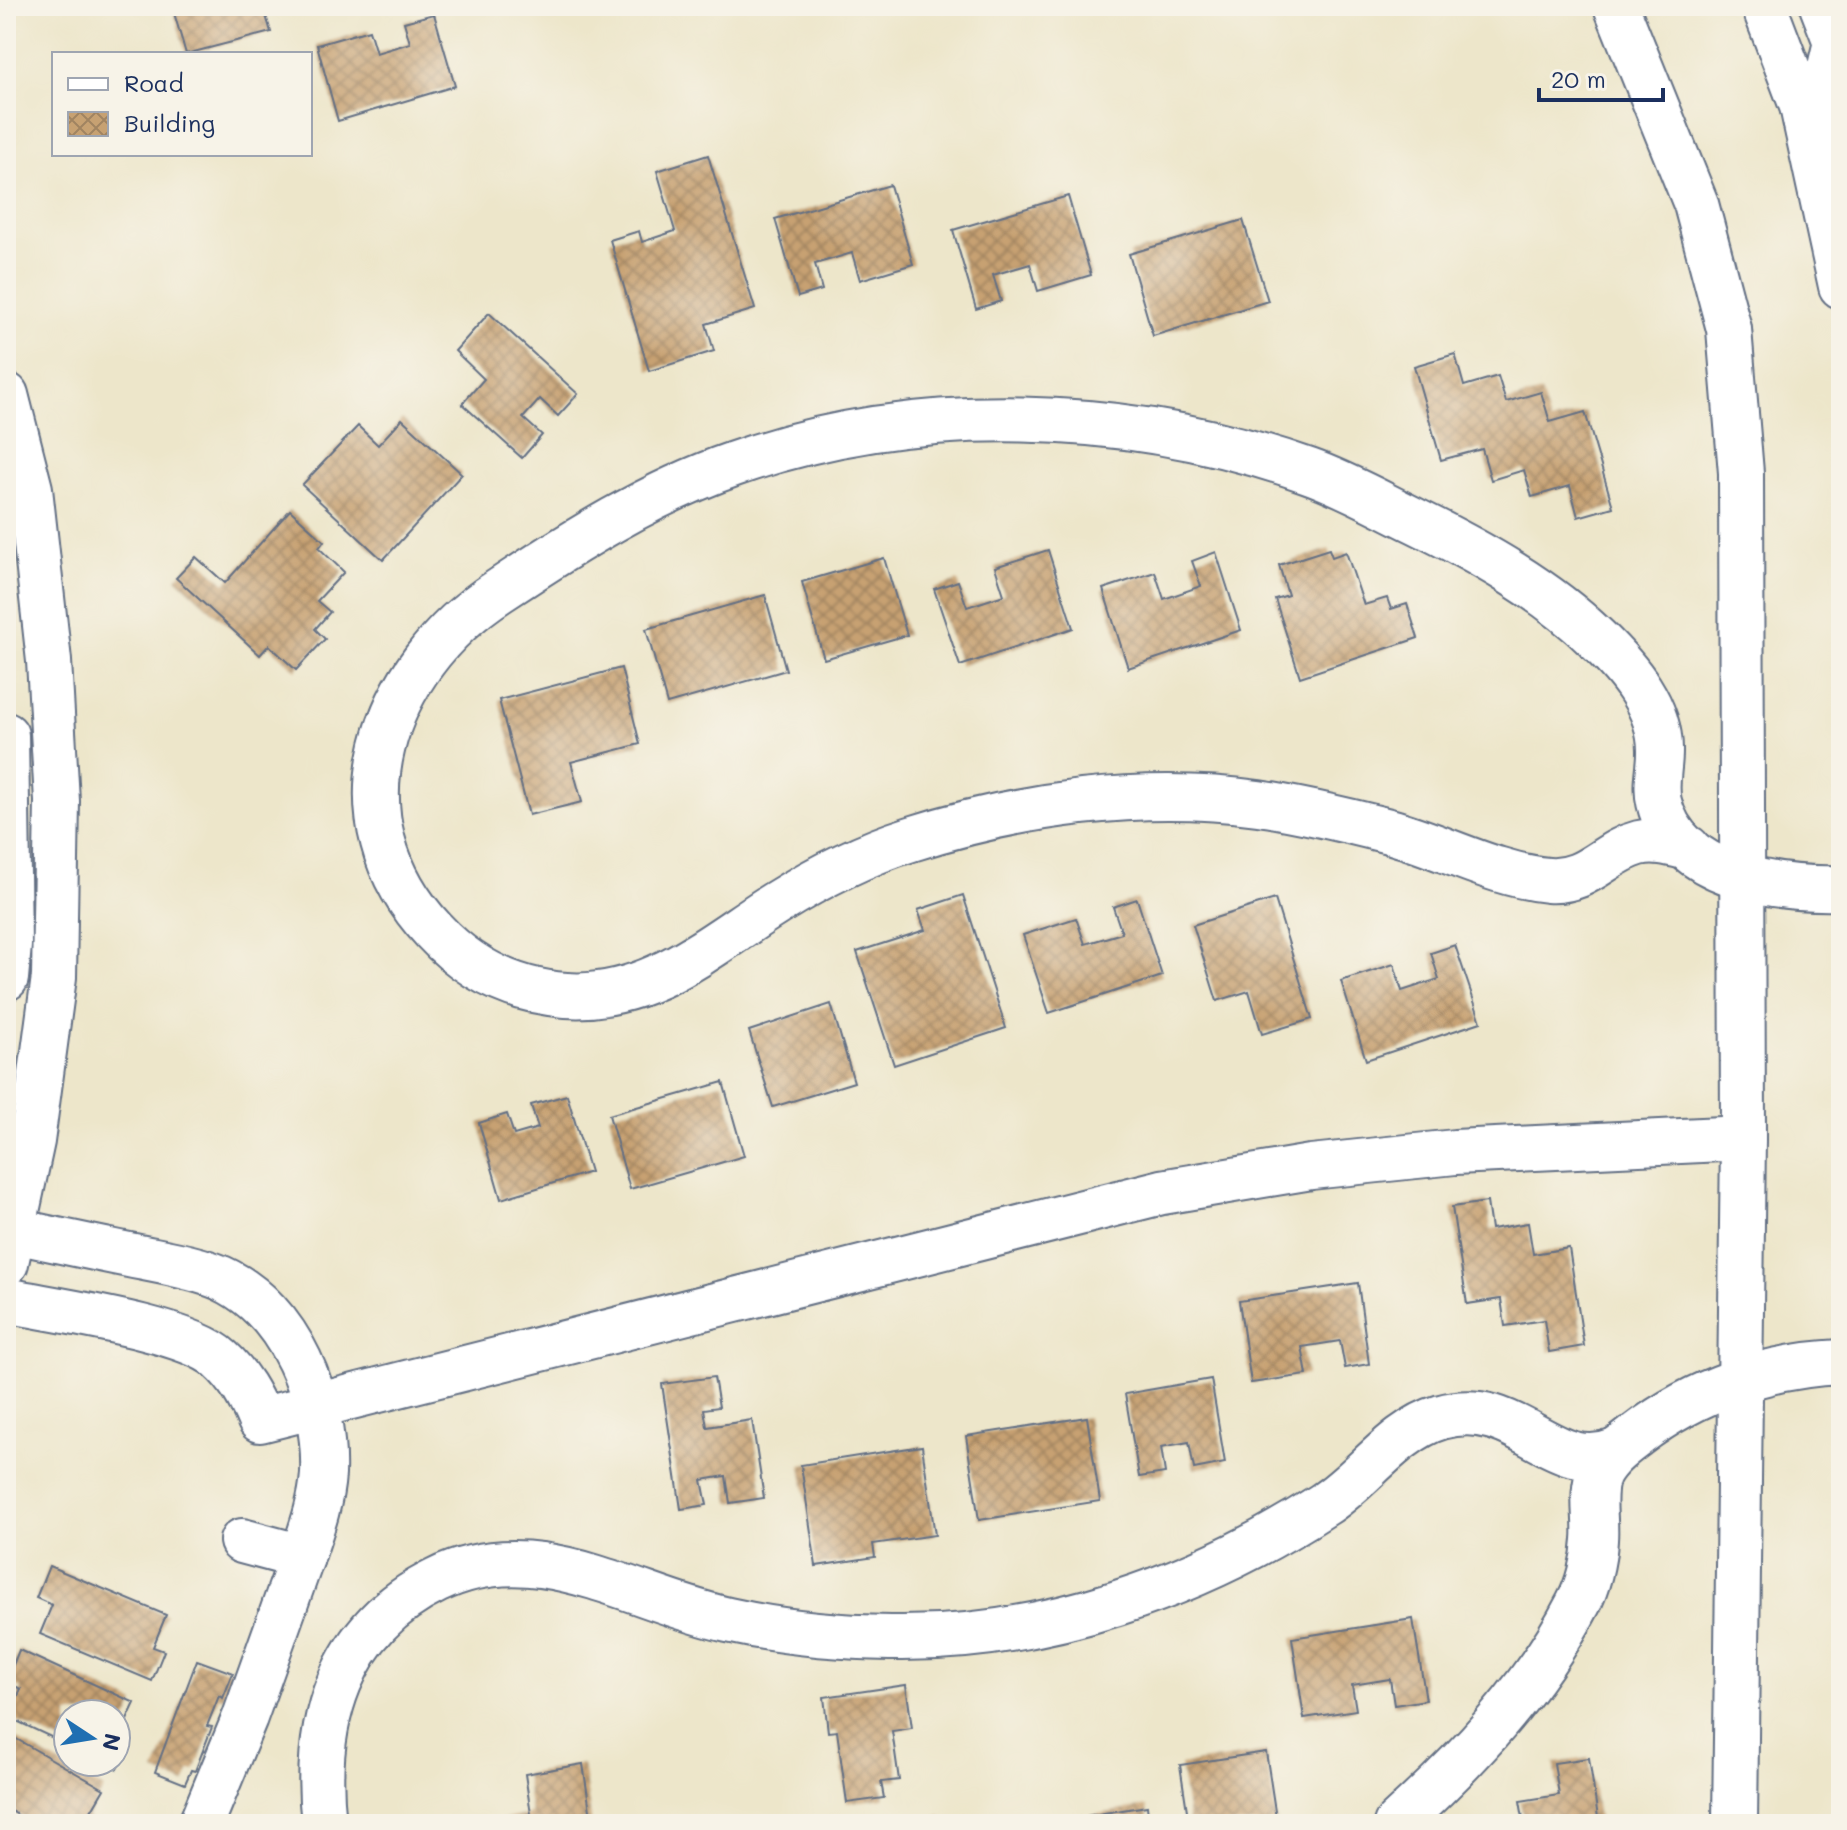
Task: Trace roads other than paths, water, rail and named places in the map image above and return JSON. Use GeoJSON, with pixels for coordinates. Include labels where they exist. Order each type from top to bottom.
{"type":"FeatureCollection","features":[{"type":"Feature","properties":{"kind":"street"},"geometry":{"type":"LineString","coordinates":[[1616,6],[1696,204],[1729,329],[1741,473],[1743,1138],[1735,1824]]}},
{"type":"Feature","properties":{"kind":"street"},"geometry":{"type":"LineString","coordinates":[[1764,6],[1802,106],[1841,286]]}},
{"type":"Feature","properties":{"kind":"street"},"geometry":{"type":"LineString","coordinates":[[1812,146],[1836,42],[1822,6]]}},
{"type":"Feature","properties":{"kind":"street"},"geometry":{"type":"LineString","coordinates":[[6,395],[30,489],[49,661],[57,801],[54,977],[32,1141],[8,1241],[220,1278],[257,1300],[290,1339],[322,1437],[323,1475],[317,1510],[245,1717],[201,1824]]}},
{"type":"Feature","properties":{"kind":"street"},"geometry":{"type":"LineString","coordinates":[[1688,848],[1659,842],[1640,843],[1586,875],[1559,881],[1529,877],[1399,834],[1257,802],[1196,798],[1068,803],[911,839],[846,864],[781,901],[660,978],[621,992],[572,996],[528,989],[487,975],[448,946],[429,926],[395,878],[378,836],[376,789],[384,741],[405,688],[432,647],[464,614],[568,546],[666,492],[706,475],[824,437],[917,424],[1009,420],[1117,426],[1203,442],[1311,472],[1458,542],[1536,590],[1594,635],[1639,688],[1654,713],[1661,743],[1657,785],[1659,809],[1669,827],[1688,848],[1721,869],[1768,885],[1841,888]]}},
{"type":"Feature","properties":{"kind":"street"},"geometry":{"type":"LineString","coordinates":[[6,735],[9,930],[6,978]]}},
{"type":"Feature","properties":{"kind":"street"},"geometry":{"type":"LineString","coordinates":[[6,1300],[175,1337],[218,1356],[247,1388],[260,1420],[1162,1192],[1311,1167],[1455,1152],[1743,1138]]}},
{"type":"Feature","properties":{"kind":"street"},"geometry":{"type":"LineString","coordinates":[[1396,1824],[1448,1778],[1493,1727],[1579,1603],[1595,1541],[1594,1492],[1599,1473],[1616,1451],[1658,1419],[1711,1391],[1812,1363],[1841,1362]]}},
{"type":"Feature","properties":{"kind":"street"},"geometry":{"type":"LineString","coordinates":[[324,1824],[319,1782],[325,1726],[339,1677],[364,1638],[397,1605],[436,1581],[475,1567],[516,1561],[563,1567],[669,1604],[785,1631],[891,1638],[1003,1631],[1131,1598],[1257,1546],[1339,1495],[1410,1432],[1441,1417],[1499,1416],[1570,1456],[1596,1459],[1616,1451]]}},
{"type":"Feature","properties":{"kind":"street"},"geometry":{"type":"LineString","coordinates":[[242,1541],[302,1557]]}}]}
